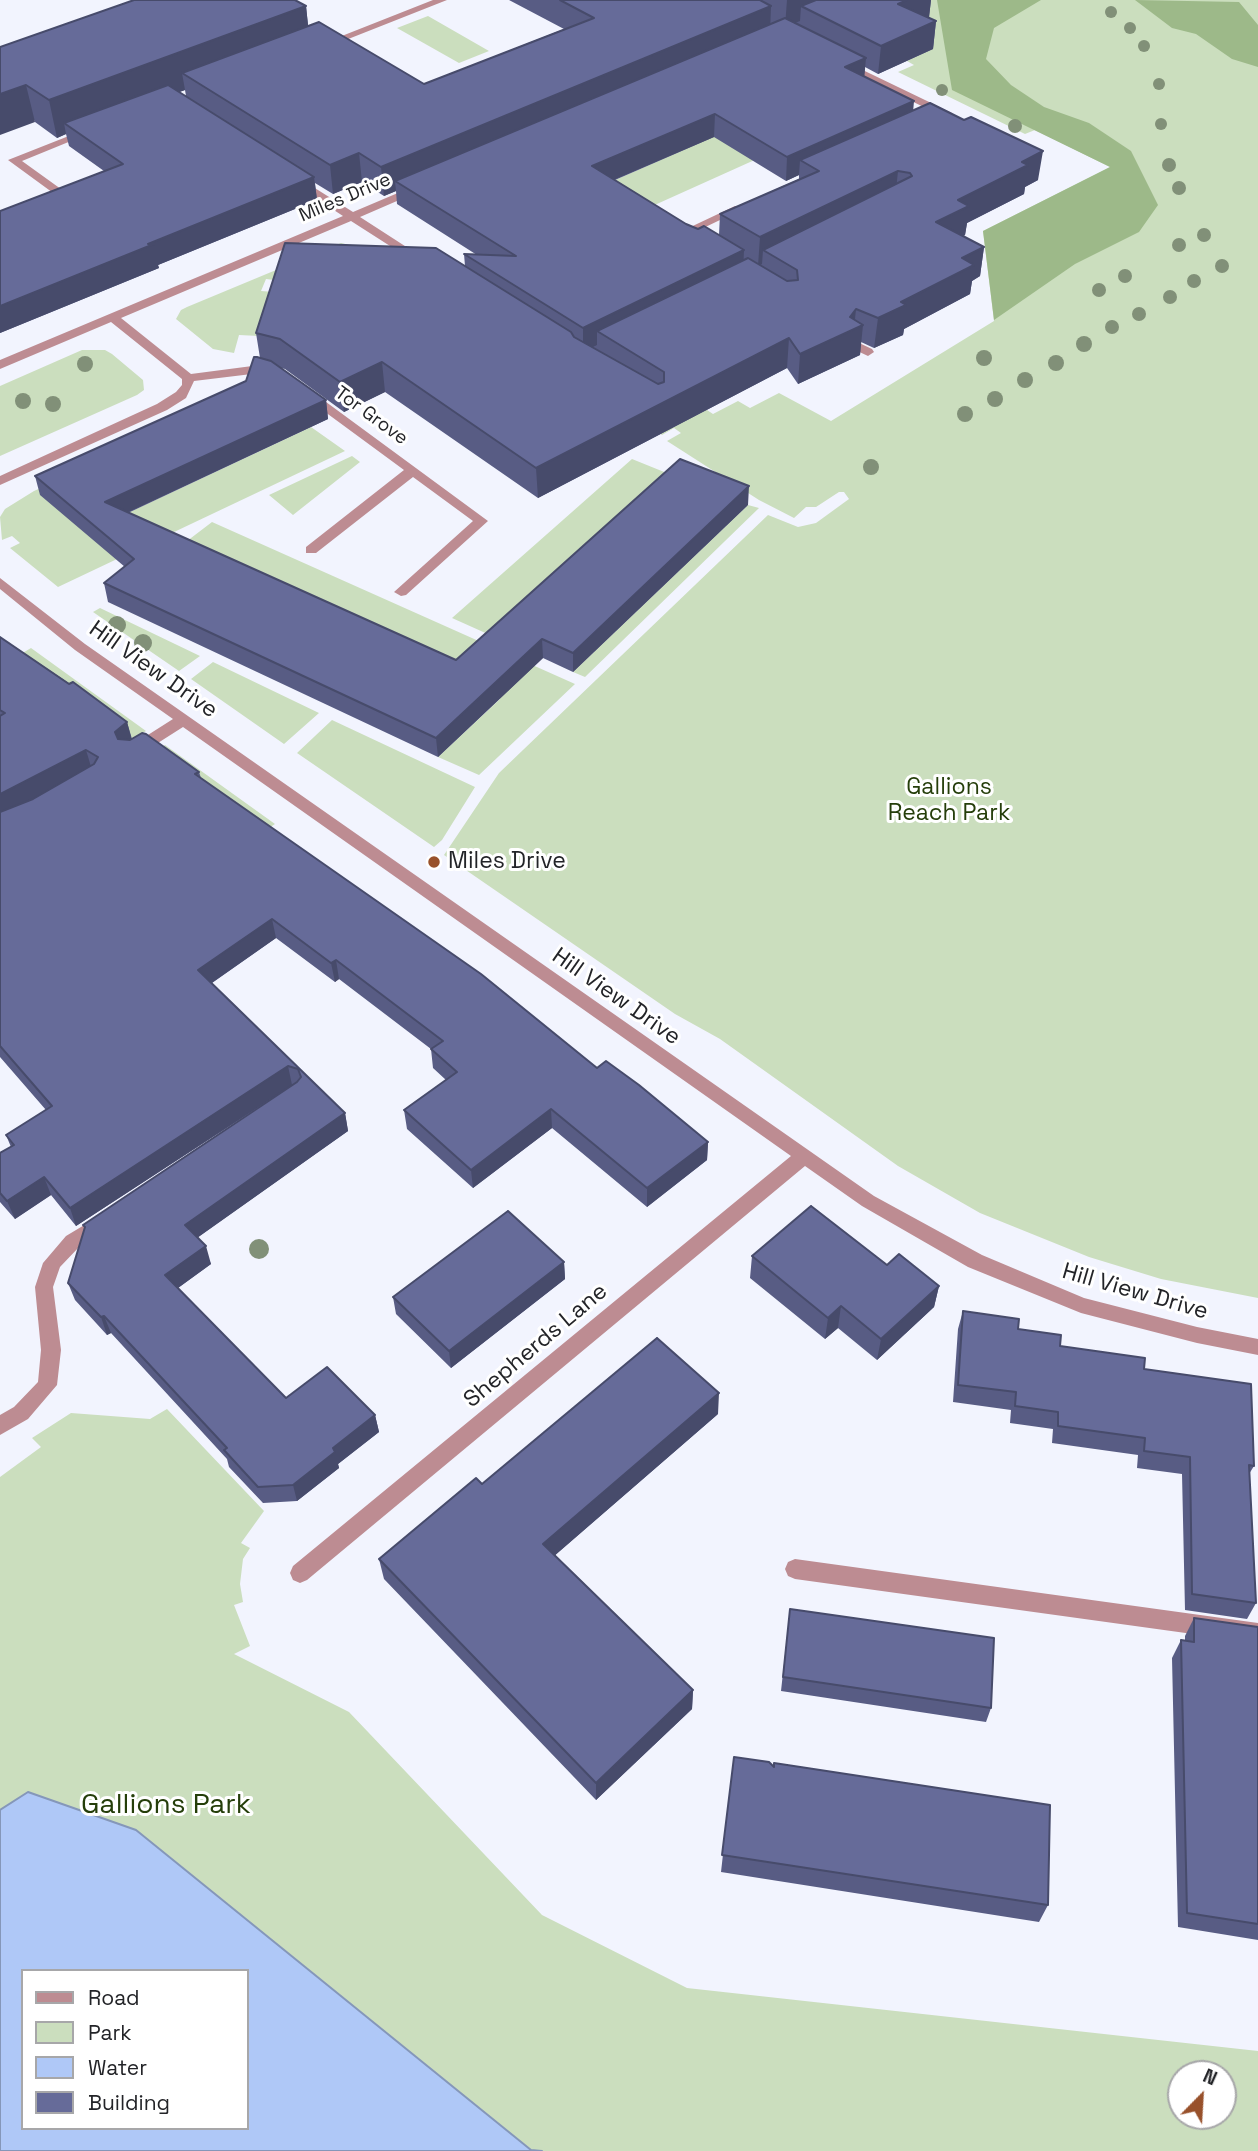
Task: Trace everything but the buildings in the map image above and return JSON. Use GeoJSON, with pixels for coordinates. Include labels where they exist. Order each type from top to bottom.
{"type":"FeatureCollection","features":[{"type":"Feature","properties":{"kind":"street"},"geometry":{"type":"LineString","coordinates":[[316,48],[442,0]]}},
{"type":"Feature","properties":{"kind":"street"},"geometry":{"type":"LineString","coordinates":[[835,59],[942,117],[959,121]]}},
{"type":"Feature","properties":{"kind":"street"},"geometry":{"type":"LineString","coordinates":[[45,208],[68,199],[13,160],[105,126]]}},
{"type":"Feature","properties":{"kind":"street"},"geometry":{"type":"LineString","coordinates":[[292,178],[427,263]]}},
{"type":"Feature","properties":{"kind":"street","name":"Miles Drive"},"geometry":{"type":"LineString","coordinates":[[0,365],[431,183]]}},
{"type":"Feature","properties":{"kind":"street"},"geometry":{"type":"LineString","coordinates":[[707,244],[686,232],[748,204]]}},
{"type":"Feature","properties":{"kind":"street"},"geometry":{"type":"LineString","coordinates":[[0,481],[181,396],[188,385],[188,377],[112,317]]}},
{"type":"Feature","properties":{"kind":"street"},"geometry":{"type":"LineString","coordinates":[[855,345],[868,352]]}},
{"type":"Feature","properties":{"kind":"street","name":"Tor Grove"},"geometry":{"type":"LineString","coordinates":[[188,377],[260,369],[279,374],[481,522],[401,592]]}},
{"type":"Feature","properties":{"kind":"street","name":"Tor Grove"},"geometry":{"type":"LineString","coordinates":[[311,550],[413,470]]}},
{"type":"Feature","properties":{"kind":"street","name":"Hill View Drive"},"geometry":{"type":"LineString","coordinates":[[0,582],[80,648],[868,1201],[975,1261],[1081,1305],[1197,1335],[1258,1347]]}},
{"type":"Feature","properties":{"kind":"street"},"geometry":{"type":"LineString","coordinates":[[130,753],[184,719]]}},
{"type":"Feature","properties":{"kind":"street","name":"Shepherds Lane"},"geometry":{"type":"LineString","coordinates":[[300,1573],[804,1156]]}},
{"type":"Feature","properties":{"kind":"street"},"geometry":{"type":"LineString","coordinates":[[0,1426],[21,1413],[47,1385],[51,1350],[44,1287],[52,1263],[73,1241],[113,1215]]}},
{"type":"Feature","properties":{"kind":"street"},"geometry":{"type":"LineString","coordinates":[[794,1569],[1258,1633]]}},
{"type":"Feature","properties":{"kind":"green space","name":"Gallions Reach Park"},"geometry":{"type":"Polygon","coordinates":[[[901,0],[1258,0],[1258,1298],[1161,1279],[1089,1257],[980,1213],[898,1166],[720,1039],[675,1014],[444,855],[499,773],[768,515],[798,527],[816,523],[849,499],[844,492],[839,492],[816,507],[806,507],[794,518],[759,500],[667,441],[681,433],[674,428],[662,435],[651,427],[692,400],[713,414],[738,401],[750,408],[779,393],[831,421],[994,321],[983,231],[1110,167],[1035,130],[1025,134],[898,72],[914,65],[907,61],[932,49],[901,0]]]}},
{"type":"Feature","properties":{"kind":"green space"},"geometry":{"type":"Polygon","coordinates":[[[937,0],[1041,0],[994,28],[986,59],[1011,85],[1044,107],[1089,123],[1131,151],[1158,205],[1139,232],[1075,264],[994,320],[983,231],[1110,167],[952,90],[937,0]]]}},
{"type":"Feature","properties":{"kind":"green space"},"geometry":{"type":"Polygon","coordinates":[[[1135,0],[1239,2],[1258,25],[1258,67],[1232,59],[1196,34],[1172,28],[1135,0]]]}},
{"type":"Feature","properties":{"kind":"green space"},"geometry":{"type":"Polygon","coordinates":[[[428,16],[489,51],[459,63],[397,28],[428,16]]]}},
{"type":"Feature","properties":{"kind":"green space"},"geometry":{"type":"Polygon","coordinates":[[[756,118],[799,140],[608,226],[565,202],[756,118]]]}},
{"type":"Feature","properties":{"kind":"green space"},"geometry":{"type":"Polygon","coordinates":[[[341,243],[362,248],[274,280],[266,279],[261,291],[274,292],[259,336],[239,335],[234,353],[213,349],[176,319],[181,310],[187,307],[341,243]]]}},
{"type":"Feature","properties":{"kind":"green space"},"geometry":{"type":"Polygon","coordinates":[[[82,350],[105,350],[112,354],[143,380],[144,390],[0,456],[0,386],[82,350]]]}},
{"type":"Feature","properties":{"kind":"green space"},"geometry":{"type":"Polygon","coordinates":[[[259,388],[85,533],[311,427],[345,451],[58,587],[10,548],[20,543],[12,536],[2,540],[0,517],[5,509],[34,491],[259,388]]]}},
{"type":"Feature","properties":{"kind":"green space"},"geometry":{"type":"Polygon","coordinates":[[[352,456],[360,462],[293,515],[269,495],[352,456]]]}},
{"type":"Feature","properties":{"kind":"green space"},"geometry":{"type":"Polygon","coordinates":[[[632,459],[679,478],[501,640],[452,618],[632,459]]]}},
{"type":"Feature","properties":{"kind":"green space"},"geometry":{"type":"Polygon","coordinates":[[[748,505],[759,508],[585,677],[573,672],[748,505]]]}},
{"type":"Feature","properties":{"kind":"green space"},"geometry":{"type":"Polygon","coordinates":[[[212,522],[575,684],[479,775],[438,757],[500,699],[174,551],[212,522]]]}},
{"type":"Feature","properties":{"kind":"green space"},"geometry":{"type":"Polygon","coordinates":[[[100,608],[200,656],[179,671],[93,612],[100,608]]]}},
{"type":"Feature","properties":{"kind":"green space"},"geometry":{"type":"Polygon","coordinates":[[[31,648],[146,731],[131,740],[11,660],[31,648]]]}},
{"type":"Feature","properties":{"kind":"green space"},"geometry":{"type":"Polygon","coordinates":[[[213,662],[319,713],[284,744],[191,679],[213,662]]]}},
{"type":"Feature","properties":{"kind":"green space"},"geometry":{"type":"Polygon","coordinates":[[[332,720],[475,787],[442,840],[434,847],[297,753],[332,720]]]}},
{"type":"Feature","properties":{"kind":"green space"},"geometry":{"type":"Polygon","coordinates":[[[165,745],[275,824],[249,841],[150,754],[165,745]]]}},
{"type":"Feature","properties":{"kind":"green space","name":"Gallions Park"},"geometry":{"type":"Polygon","coordinates":[[[167,1409],[264,1511],[241,1543],[250,1548],[243,1559],[240,1584],[243,1602],[234,1605],[250,1646],[234,1654],[349,1712],[542,1915],[687,1988],[1258,2051],[1258,2151],[0,2151],[0,1477],[41,1447],[32,1438],[71,1413],[150,1419],[167,1409]]]}},
{"type":"Feature","properties":{"kind":"water"},"geometry":{"type":"Polygon","coordinates":[[[28,1792],[136,1830],[531,2150],[542,2151],[0,2151],[0,1810],[28,1792]]]}},
{"type":"Feature","properties":{"kind":"place","name":"Miles Drive"},"geometry":{"type":"Point","coordinates":[434,862]}}]}
